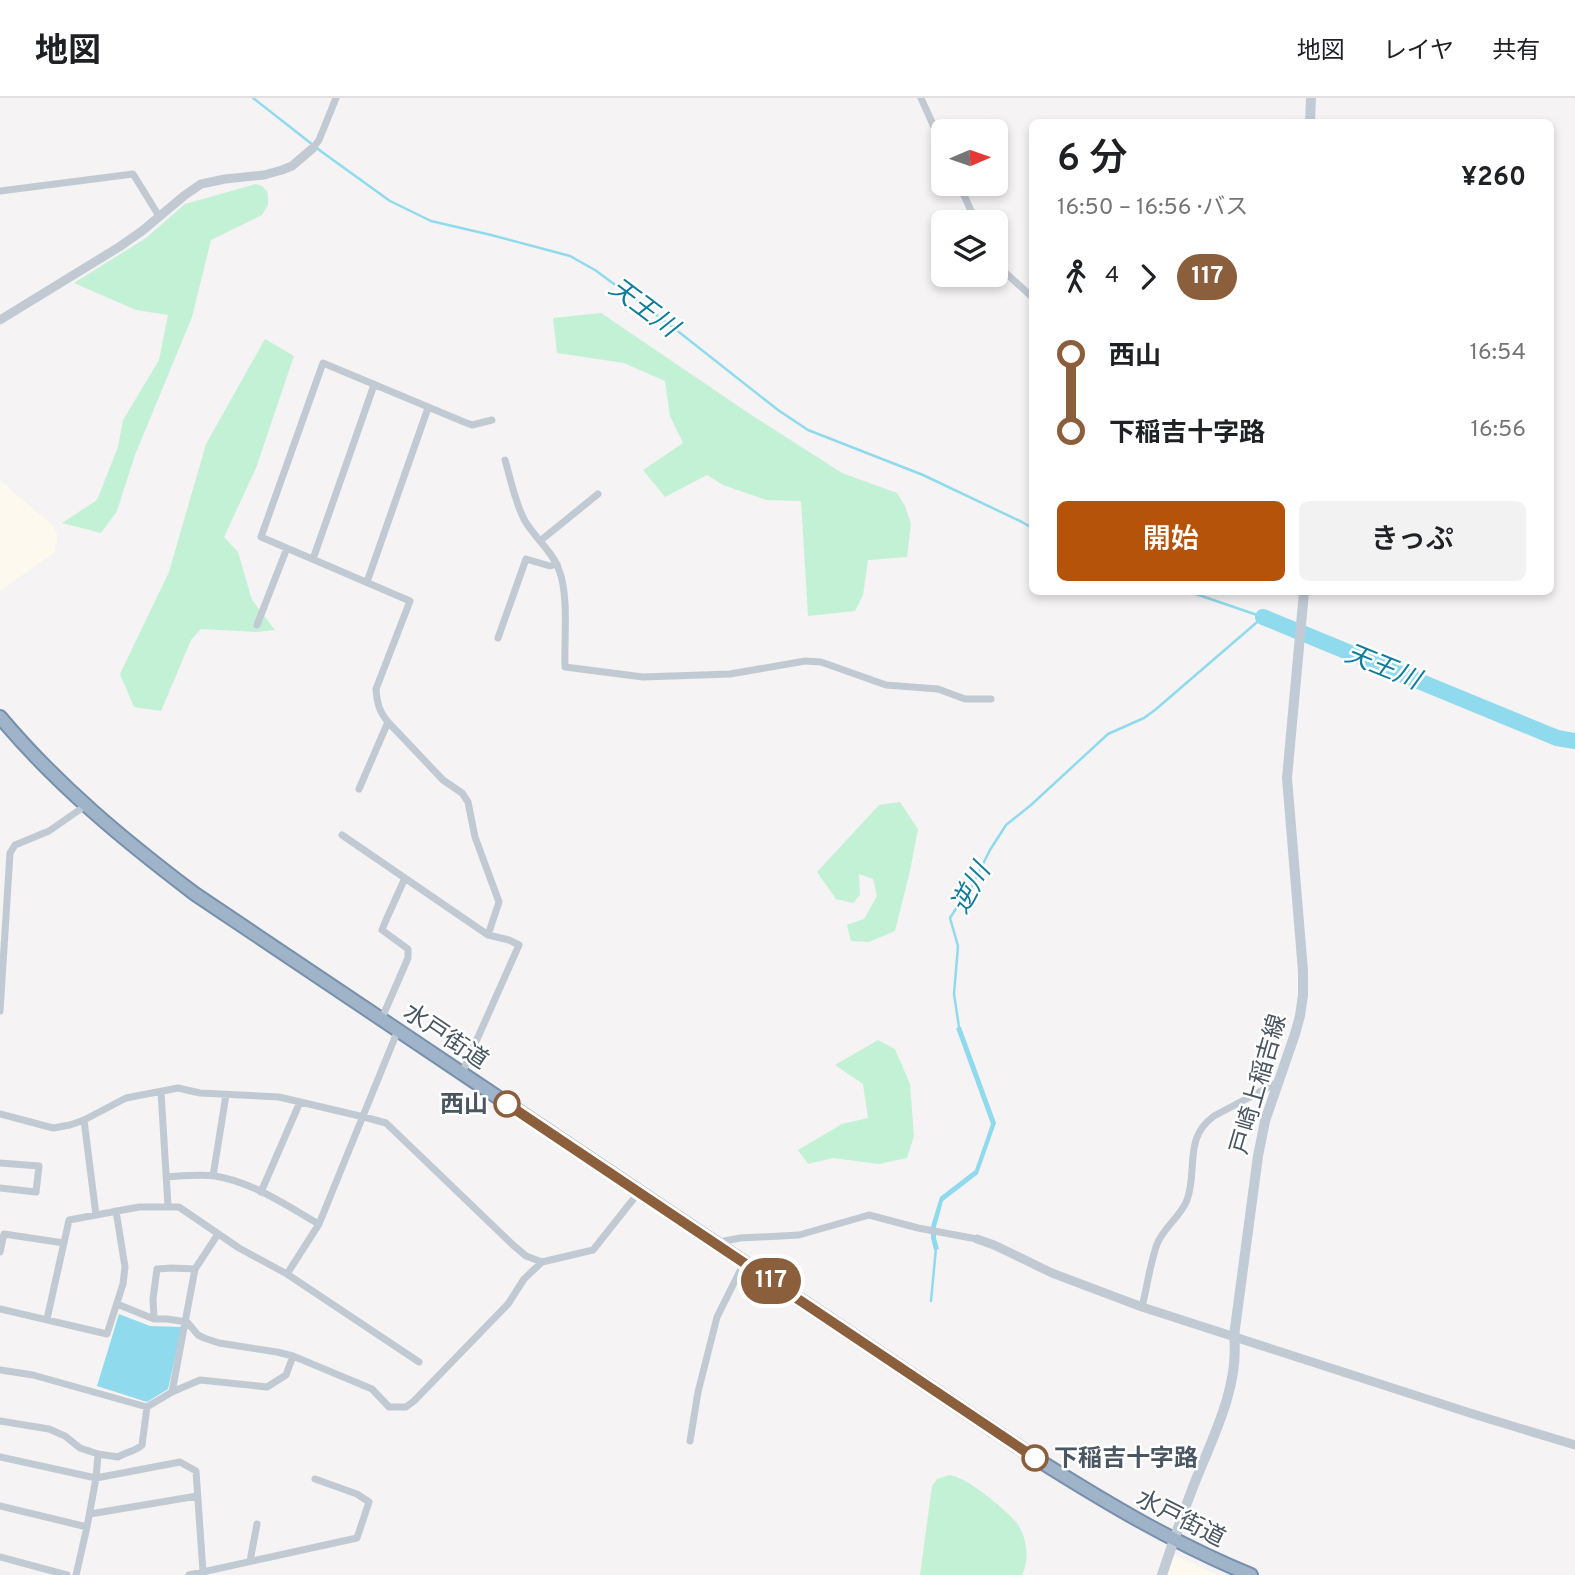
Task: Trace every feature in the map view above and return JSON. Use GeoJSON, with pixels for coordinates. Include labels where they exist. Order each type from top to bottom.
{"type":"FeatureCollection","features":[{"type":"Feature","properties":{"kind":"highway","name":"水戸街道"},"geometry":{"type":"LineString","coordinates":[[0,718],[85,806],[195,894],[1035,1458],[1099,1499],[1174,1539],[1251,1575]]}},
{"type":"Feature","properties":{"kind":"main road"},"geometry":{"type":"LineString","coordinates":[[1310,119],[1311,98]]}},
{"type":"Feature","properties":{"kind":"main road","name":"戸崎上稲吉線"},"geometry":{"type":"LineString","coordinates":[[1162,1575],[1219,1422],[1234,1370],[1234,1336],[1258,1156],[1265,1121],[1296,1034],[1303,995],[1287,778],[1304,595]]}},
{"type":"Feature","properties":{"kind":"street"},"geometry":{"type":"LineString","coordinates":[[0,320],[119,247],[201,184],[225,178],[264,175],[292,166],[316,144],[336,98]]}},
{"type":"Feature","properties":{"kind":"street"},"geometry":{"type":"LineString","coordinates":[[921,98],[931,120]]}},
{"type":"Feature","properties":{"kind":"street"},"geometry":{"type":"LineString","coordinates":[[0,191],[133,174],[159,216]]}},
{"type":"Feature","properties":{"kind":"street"},"geometry":{"type":"LineString","coordinates":[[1008,275],[1029,294]]}},
{"type":"Feature","properties":{"kind":"street"},"geometry":{"type":"LineString","coordinates":[[488,935],[499,902],[475,837],[468,802],[462,793],[443,780],[388,722],[377,704],[376,689],[410,601],[261,537],[323,363],[472,425],[492,420]]}},
{"type":"Feature","properties":{"kind":"street"},"geometry":{"type":"LineString","coordinates":[[313,559],[374,385]]}},
{"type":"Feature","properties":{"kind":"street"},"geometry":{"type":"LineString","coordinates":[[367,582],[428,408]]}},
{"type":"Feature","properties":{"kind":"street"},"geometry":{"type":"LineString","coordinates":[[505,460],[518,507],[526,523],[557,564],[562,579],[565,667],[643,677],[730,674],[805,661],[821,662],[886,685],[938,689],[965,699],[991,699]]}},
{"type":"Feature","properties":{"kind":"street"},"geometry":{"type":"LineString","coordinates":[[540,541],[598,494]]}},
{"type":"Feature","properties":{"kind":"street"},"geometry":{"type":"LineString","coordinates":[[257,625],[287,548]]}},
{"type":"Feature","properties":{"kind":"street"},"geometry":{"type":"LineString","coordinates":[[498,638],[526,559],[550,566],[557,564]]}},
{"type":"Feature","properties":{"kind":"street"},"geometry":{"type":"LineString","coordinates":[[359,789],[388,722]]}},
{"type":"Feature","properties":{"kind":"street"},"geometry":{"type":"LineString","coordinates":[[0,1011],[10,853],[15,845],[49,831],[85,806]]}},
{"type":"Feature","properties":{"kind":"street"},"geometry":{"type":"LineString","coordinates":[[342,835],[488,935],[519,944],[463,1073]]}},
{"type":"Feature","properties":{"kind":"street"},"geometry":{"type":"LineString","coordinates":[[382,1018],[408,958],[408,949],[383,930],[405,878]]}},
{"type":"Feature","properties":{"kind":"street"},"geometry":{"type":"LineString","coordinates":[[287,1274],[319,1224],[398,1029]]}},
{"type":"Feature","properties":{"kind":"street"},"geometry":{"type":"LineString","coordinates":[[1142,1307],[1158,1243],[1188,1197],[1198,1134],[1214,1115],[1278,1082]]}},
{"type":"Feature","properties":{"kind":"street"},"geometry":{"type":"LineString","coordinates":[[0,1114],[53,1128],[84,1121],[126,1098],[178,1088],[200,1093],[279,1097],[386,1123],[513,1245],[526,1256],[542,1262]]}},
{"type":"Feature","properties":{"kind":"street"},"geometry":{"type":"LineString","coordinates":[[161,1092],[167,1206]]}},
{"type":"Feature","properties":{"kind":"street"},"geometry":{"type":"LineString","coordinates":[[213,1176],[226,1095]]}},
{"type":"Feature","properties":{"kind":"street"},"geometry":{"type":"LineString","coordinates":[[261,1192],[300,1102]]}},
{"type":"Feature","properties":{"kind":"street"},"geometry":{"type":"LineString","coordinates":[[84,1121],[96,1215]]}},
{"type":"Feature","properties":{"kind":"street"},"geometry":{"type":"LineString","coordinates":[[0,1163],[39,1166],[36,1192],[0,1188]]}},
{"type":"Feature","properties":{"kind":"street"},"geometry":{"type":"LineString","coordinates":[[166,1177],[197,1175],[231,1179],[319,1224]]}},
{"type":"Feature","properties":{"kind":"street"},"geometry":{"type":"LineString","coordinates":[[117,1304],[154,1319],[187,1322],[204,1338],[219,1343],[293,1356],[372,1389],[389,1407],[406,1407],[508,1304],[524,1279],[542,1262],[593,1250],[639,1192]]}},
{"type":"Feature","properties":{"kind":"street"},"geometry":{"type":"LineString","coordinates":[[47,1319],[69,1220],[139,1207],[179,1207],[239,1248],[287,1274],[419,1362]]}},
{"type":"Feature","properties":{"kind":"street"},"geometry":{"type":"LineString","coordinates":[[0,1309],[107,1334],[123,1284],[125,1267],[116,1212]]}},
{"type":"Feature","properties":{"kind":"street"},"geometry":{"type":"LineString","coordinates":[[714,1243],[740,1238],[799,1235],[869,1215],[977,1239],[1025,1262],[1142,1307],[1575,1445]]}},
{"type":"Feature","properties":{"kind":"street"},"geometry":{"type":"LineString","coordinates":[[0,1252],[4,1234],[64,1243]]}},
{"type":"Feature","properties":{"kind":"street"},"geometry":{"type":"LineString","coordinates":[[172,1392],[195,1269],[218,1234]]}},
{"type":"Feature","properties":{"kind":"street"},"geometry":{"type":"LineString","coordinates":[[690,1441],[698,1392],[717,1317],[744,1263]]}},
{"type":"Feature","properties":{"kind":"street"},"geometry":{"type":"LineString","coordinates":[[154,1319],[153,1299],[157,1269],[195,1269]]}},
{"type":"Feature","properties":{"kind":"street"},"geometry":{"type":"LineString","coordinates":[[0,1370],[33,1375],[146,1407],[200,1380],[267,1387],[286,1375],[293,1356]]}},
{"type":"Feature","properties":{"kind":"street"},"geometry":{"type":"LineString","coordinates":[[0,1422],[49,1429],[65,1436],[80,1448],[118,1457],[138,1449],[142,1444],[146,1407]]}},
{"type":"Feature","properties":{"kind":"street"},"geometry":{"type":"LineString","coordinates":[[76,1575],[90,1514],[99,1454]]}},
{"type":"Feature","properties":{"kind":"street"},"geometry":{"type":"LineString","coordinates":[[0,1457],[96,1478],[180,1462],[196,1471],[203,1572]]}},
{"type":"Feature","properties":{"kind":"street"},"geometry":{"type":"LineString","coordinates":[[189,1575],[225,1571],[250,1562],[358,1538],[369,1502],[357,1494],[315,1479]]}},
{"type":"Feature","properties":{"kind":"street"},"geometry":{"type":"LineString","coordinates":[[90,1514],[197,1496]]}},
{"type":"Feature","properties":{"kind":"street"},"geometry":{"type":"LineString","coordinates":[[0,1506],[87,1527]]}},
{"type":"Feature","properties":{"kind":"street"},"geometry":{"type":"LineString","coordinates":[[250,1562],[257,1524]]}},
{"type":"Feature","properties":{"kind":"street"},"geometry":{"type":"LineString","coordinates":[[0,1557],[67,1575]]}},
{"type":"Feature","properties":{"kind":"shaded area"},"geometry":{"type":"Polygon","coordinates":[[[0,480],[54,527],[57,546],[55,552],[0,591],[0,480]]]}},
{"type":"Feature","properties":{"kind":"shaded area"},"geometry":{"type":"Polygon","coordinates":[[[1175,1556],[1218,1575],[1167,1575],[1175,1556]]]}},
{"type":"Feature","properties":{"kind":"green space"},"geometry":{"type":"Polygon","coordinates":[[[256,184],[267,191],[268,196],[268,205],[262,215],[211,240],[192,317],[135,455],[117,511],[101,533],[62,523],[97,500],[118,447],[123,420],[159,360],[168,315],[136,310],[74,283],[146,238],[185,204],[256,184]]]}},
{"type":"Feature","properties":{"kind":"green space"},"geometry":{"type":"Polygon","coordinates":[[[601,313],[842,473],[897,493],[911,524],[907,557],[868,560],[863,595],[855,611],[808,616],[801,501],[766,500],[723,485],[707,475],[665,497],[643,470],[683,443],[670,416],[665,381],[624,363],[557,353],[553,318],[601,313]]]}},
{"type":"Feature","properties":{"kind":"green space"},"geometry":{"type":"Polygon","coordinates":[[[265,339],[294,356],[256,468],[224,537],[238,552],[252,600],[275,630],[256,632],[201,629],[191,640],[161,711],[134,707],[120,674],[169,572],[206,444],[265,339]]]}},
{"type":"Feature","properties":{"kind":"green space"},"geometry":{"type":"Polygon","coordinates":[[[900,802],[918,829],[895,931],[869,942],[851,941],[847,925],[864,919],[877,896],[873,879],[859,874],[860,895],[853,903],[836,899],[817,872],[879,805],[900,802]]]}},
{"type":"Feature","properties":{"kind":"green space"},"geometry":{"type":"Polygon","coordinates":[[[878,1040],[895,1049],[910,1084],[914,1136],[907,1158],[879,1164],[833,1158],[808,1164],[798,1150],[842,1124],[868,1118],[863,1084],[835,1065],[878,1040]]]}},
{"type":"Feature","properties":{"kind":"green space"},"geometry":{"type":"Polygon","coordinates":[[[949,1475],[981,1491],[1016,1522],[1023,1534],[1026,1548],[1022,1575],[920,1575],[932,1486],[937,1479],[949,1475]]]}},
{"type":"Feature","properties":{"kind":"water"},"geometry":{"type":"Polygon","coordinates":[[[961,1027],[996,1123],[978,1174],[943,1201],[936,1227],[939,1249],[934,1250],[931,1226],[940,1197],[975,1170],[991,1124],[956,1028],[961,1027]]]}},
{"type":"Feature","properties":{"kind":"water"},"geometry":{"type":"Polygon","coordinates":[[[119,1314],[150,1326],[182,1327],[168,1389],[147,1402],[97,1386],[119,1314]]]}},
{"type":"Feature","properties":{"kind":"waterway","name":"天王川"},"geometry":{"type":"LineString","coordinates":[[253,98],[390,201],[431,221],[570,256],[595,270],[808,430],[923,475],[1029,526]]}},
{"type":"Feature","properties":{"kind":"waterway","name":"逆川"},"geometry":{"type":"LineString","coordinates":[[959,1027],[954,994],[958,946],[950,918],[968,894],[1006,825],[1108,734],[1144,718],[1155,710],[1263,617],[1199,595]]}},
{"type":"Feature","properties":{"kind":"waterway","name":"天王川"},"geometry":{"type":"LineString","coordinates":[[1263,617],[1557,738],[1575,741]]}},
{"type":"Feature","properties":{"kind":"waterway","name":"逆川"},"geometry":{"type":"LineString","coordinates":[[931,1301],[936,1248]]}},
{"type":"Feature","properties":{"kind":"bus line","name":"117"},"geometry":{"type":"LineString","coordinates":[[507,1104],[1035,1458]]}},
{"type":"Feature","properties":{"kind":"place","name":"西山"},"geometry":{"type":"Point","coordinates":[507,1104]}},
{"type":"Feature","properties":{"kind":"place","name":"下稲吉十字路"},"geometry":{"type":"Point","coordinates":[1035,1458]}}]}
